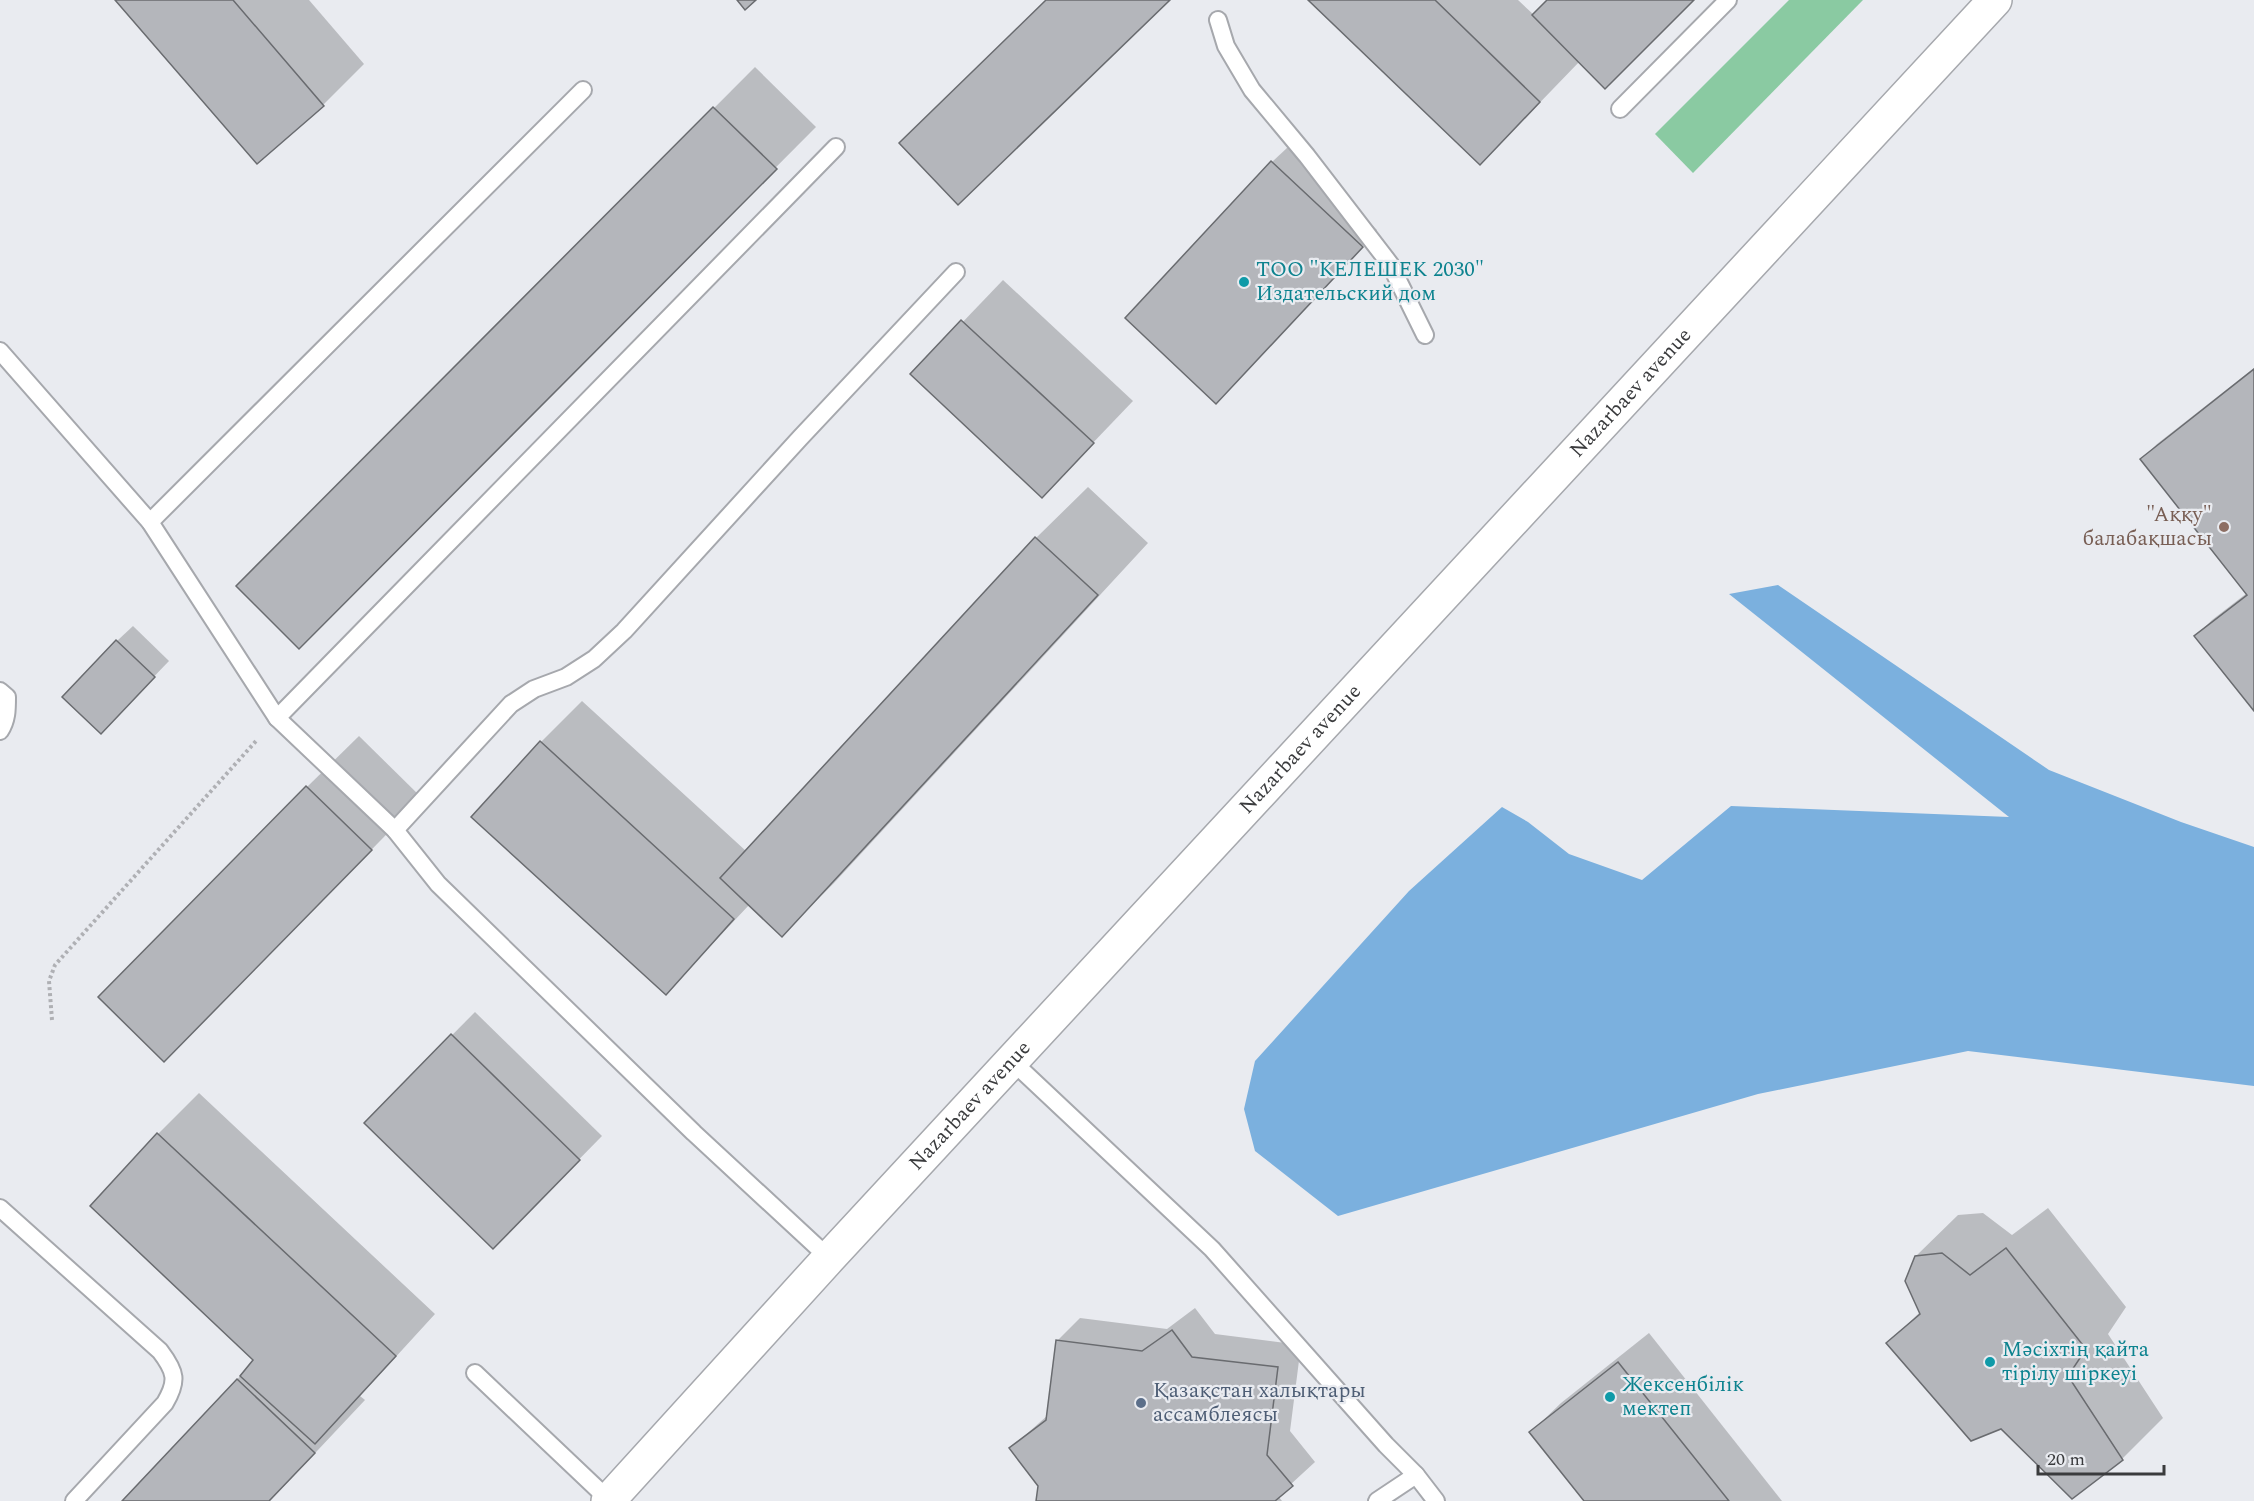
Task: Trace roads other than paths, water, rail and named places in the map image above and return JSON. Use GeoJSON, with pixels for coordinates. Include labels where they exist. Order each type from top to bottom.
{"type":"FeatureCollection","features":[{"type":"Feature","properties":{"kind":"main road","name":"Nazarbaev avenue"},"geometry":{"type":"LineString","coordinates":[[608,1500],[829,1258],[1995,0]]}},
{"type":"Feature","properties":{"kind":"lane"},"geometry":{"type":"LineString","coordinates":[[1620,109],[1728,0]]}},
{"type":"Feature","properties":{"kind":"lane"},"geometry":{"type":"LineString","coordinates":[[1218,20],[1226,46],[1252,90],[1307,156],[1390,264],[1425,335]]}},
{"type":"Feature","properties":{"kind":"lane"},"geometry":{"type":"LineString","coordinates":[[150,522],[583,90]]}},
{"type":"Feature","properties":{"kind":"lane"},"geometry":{"type":"LineString","coordinates":[[277,718],[836,147]]}},
{"type":"Feature","properties":{"kind":"lane"},"geometry":{"type":"LineString","coordinates":[[395,830],[511,704],[534,689],[566,677],[594,659],[624,631],[800,438],[956,272]]}},
{"type":"Feature","properties":{"kind":"lane"},"geometry":{"type":"LineString","coordinates":[[0,351],[150,522],[277,718],[395,830],[438,885],[694,1133],[829,1258]]}},
{"type":"Feature","properties":{"kind":"lane"},"geometry":{"type":"LineString","coordinates":[[0,691],[7,697],[5,723],[0,731]]}},
{"type":"Feature","properties":{"kind":"lane"},"geometry":{"type":"LineString","coordinates":[[1012,1061],[1212,1249],[1386,1445],[1416,1475],[1436,1501]]}},
{"type":"Feature","properties":{"kind":"lane"},"geometry":{"type":"LineString","coordinates":[[0,1208],[160,1352],[169,1363],[174,1376],[174,1388],[165,1403],[74,1501]]}},
{"type":"Feature","properties":{"kind":"lane"},"geometry":{"type":"LineString","coordinates":[[475,1373],[608,1500]]}},
{"type":"Feature","properties":{"kind":"lane"},"geometry":{"type":"LineString","coordinates":[[1377,1501],[1416,1475]]}},
{"type":"Feature","properties":{"kind":"water"},"geometry":{"type":"Polygon","coordinates":[[[1778,585],[2049,770],[2181,822],[2254,847],[2254,1086],[1968,1051],[1758,1094],[1338,1216],[1255,1151],[1244,1109],[1255,1061],[1409,891],[1502,807],[1528,822],[1569,854],[1642,880],[1731,806],[2009,817],[1729,594],[1778,585]]]}},
{"type":"Feature","properties":{"kind":"place","name":"ТОО \"КЕЛЕШЕК 2030\" Издательский дом"},"geometry":{"type":"Point","coordinates":[1244,282]}},
{"type":"Feature","properties":{"kind":"place","name":"\"Аққу\" балабақшасы"},"geometry":{"type":"Point","coordinates":[2224,527]}},
{"type":"Feature","properties":{"kind":"place","name":"Мәсіхтің қайта тірілу шіркеуі"},"geometry":{"type":"Point","coordinates":[1990,1362]}},
{"type":"Feature","properties":{"kind":"place","name":"Жексенбілік мектеп"},"geometry":{"type":"Point","coordinates":[1610,1397]}},
{"type":"Feature","properties":{"kind":"place","name":"Қазақстан халықтары ассамблеясы"},"geometry":{"type":"Point","coordinates":[1141,1403]}}]}
